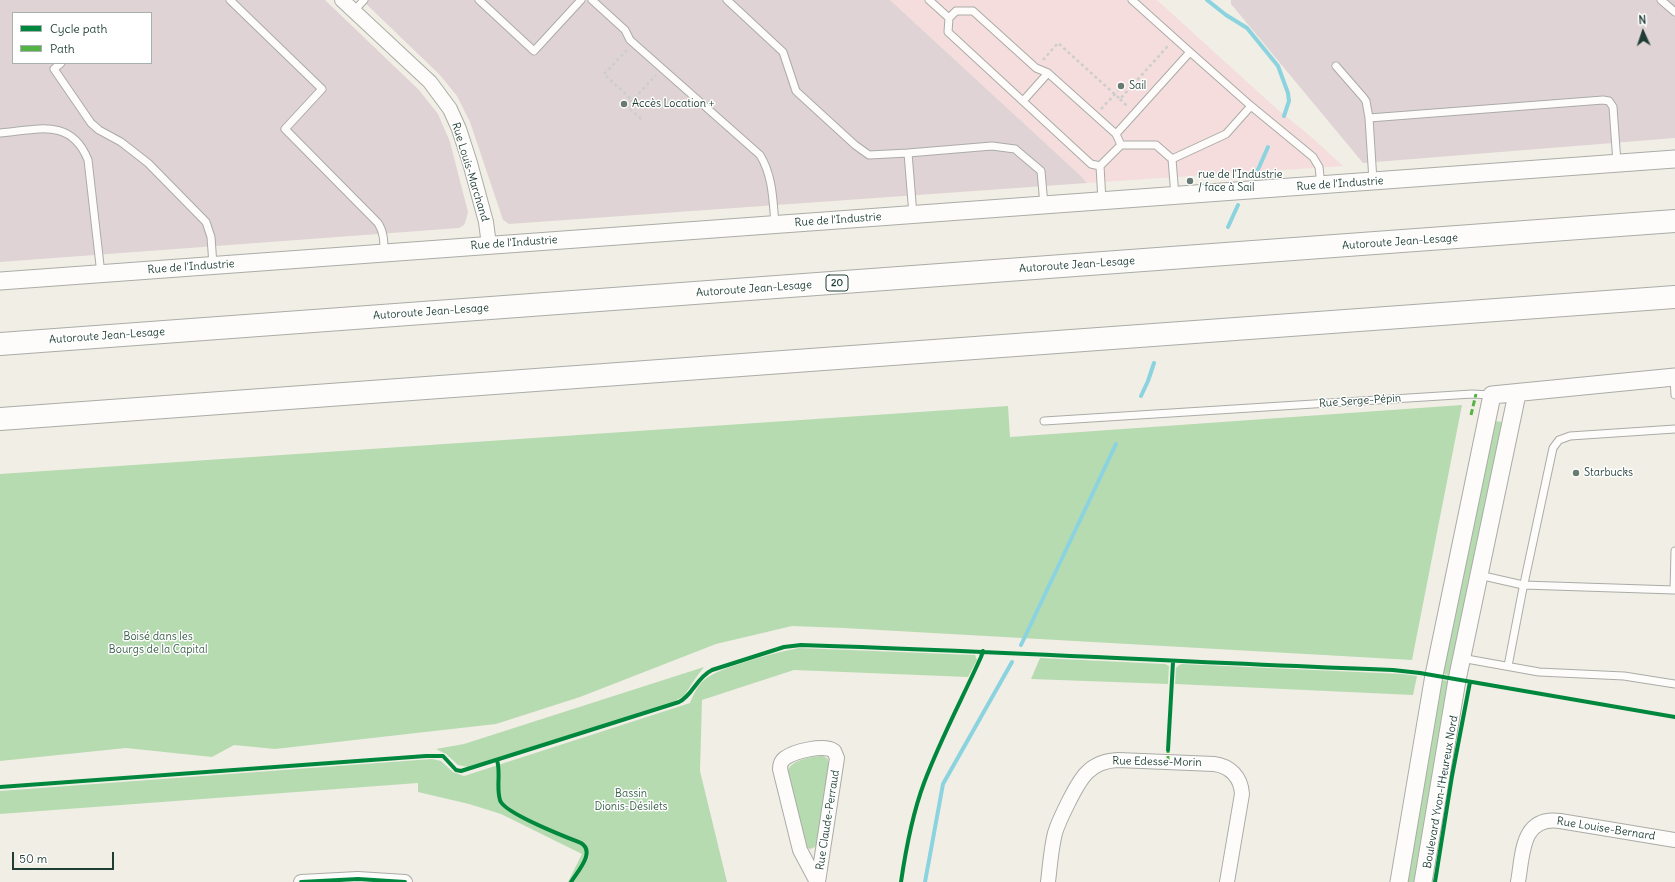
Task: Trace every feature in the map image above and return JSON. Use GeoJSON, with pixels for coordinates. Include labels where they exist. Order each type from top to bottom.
{"type":"FeatureCollection","features":[{"type":"Feature","properties":{"kind":"highway","name":"Autoroute Jean-Lesage"},"geometry":{"type":"LineString","coordinates":[[0,344],[1675,221]]}},
{"type":"Feature","properties":{"kind":"highway"},"geometry":{"type":"LineString","coordinates":[[0,419],[1675,297]]}},
{"type":"Feature","properties":{"kind":"street","name":"Rue Louis-Marchand"},"geometry":{"type":"LineString","coordinates":[[342,0],[430,82],[450,109],[459,129],[470,163],[486,222],[489,245]]}},
{"type":"Feature","properties":{"kind":"street","name":"Rue de l'Industrie"},"geometry":{"type":"LineString","coordinates":[[0,281],[1675,159]]}},
{"type":"Feature","properties":{"kind":"street","name":"Rue Serge-Pépin"},"geometry":{"type":"LineString","coordinates":[[1492,395],[1517,394],[1675,377]]}},
{"type":"Feature","properties":{"kind":"street","name":"Boulevard Yvon-l'Heureux Nord"},"geometry":{"type":"LineString","coordinates":[[1422,882],[1462,658],[1517,394]]}},
{"type":"Feature","properties":{"kind":"street"},"geometry":{"type":"LineString","coordinates":[[1399,882],[1434,675],[1492,395]]}},
{"type":"Feature","properties":{"kind":"street","name":"Rue Claude-Perraud"},"geometry":{"type":"LineString","coordinates":[[826,747],[834,751],[837,758],[817,882],[800,850],[780,769],[783,760],[789,756],[826,747]]}},
{"type":"Feature","properties":{"kind":"street","name":"Rue Edesse-Morin"},"geometry":{"type":"LineString","coordinates":[[1048,882],[1052,849],[1058,824],[1080,780],[1087,771],[1096,765],[1107,761],[1118,760],[1214,764],[1227,767],[1234,773],[1241,785],[1242,794],[1227,882]]}},
{"type":"Feature","properties":{"kind":"street","name":"Rue Louise-Bernard"},"geometry":{"type":"LineString","coordinates":[[1518,882],[1526,838],[1531,829],[1538,823],[1547,820],[1675,840]]}},
{"type":"Feature","properties":{"kind":"street"},"geometry":{"type":"LineString","coordinates":[[301,882],[358,879],[405,882]]}},
{"type":"Feature","properties":{"kind":"lane"},"geometry":{"type":"LineString","coordinates":[[230,0],[322,89],[285,129],[378,223],[383,235],[384,253]]}},
{"type":"Feature","properties":{"kind":"lane"},"geometry":{"type":"LineString","coordinates":[[354,11],[364,0]]}},
{"type":"Feature","properties":{"kind":"lane"},"geometry":{"type":"LineString","coordinates":[[479,0],[534,51],[581,0]]}},
{"type":"Feature","properties":{"kind":"lane"},"geometry":{"type":"LineString","coordinates":[[592,0],[625,30],[634,43],[760,155],[768,169],[770,177],[774,225]]}},
{"type":"Feature","properties":{"kind":"lane"},"geometry":{"type":"LineString","coordinates":[[727,0],[783,52],[796,91],[854,145],[869,155],[992,146],[1015,149],[1041,171],[1044,205]]}},
{"type":"Feature","properties":{"kind":"lane"},"geometry":{"type":"LineString","coordinates":[[929,0],[949,18]]}},
{"type":"Feature","properties":{"kind":"lane"},"geometry":{"type":"LineString","coordinates":[[1132,0],[1251,106],[1313,157],[1318,167],[1321,185]]}},
{"type":"Feature","properties":{"kind":"lane"},"geometry":{"type":"LineString","coordinates":[[1661,0],[1675,12]]}},
{"type":"Feature","properties":{"kind":"lane"},"geometry":{"type":"LineString","coordinates":[[1100,166],[1091,164],[948,32],[949,18],[956,11],[973,11],[1036,68],[1048,73],[1116,134],[1121,145]]}},
{"type":"Feature","properties":{"kind":"lane"},"geometry":{"type":"LineString","coordinates":[[1116,134],[1190,52]]}},
{"type":"Feature","properties":{"kind":"lane"},"geometry":{"type":"LineString","coordinates":[[60,64],[54,69],[91,123],[99,130],[122,142],[148,163],[206,222],[211,237],[213,266]]}},
{"type":"Feature","properties":{"kind":"lane"},"geometry":{"type":"LineString","coordinates":[[1336,66],[1366,101],[1369,118],[1373,181]]}},
{"type":"Feature","properties":{"kind":"lane"},"geometry":{"type":"LineString","coordinates":[[1023,101],[1048,73]]}},
{"type":"Feature","properties":{"kind":"lane"},"geometry":{"type":"LineString","coordinates":[[1369,118],[1607,100],[1611,102],[1613,107],[1617,163]]}},
{"type":"Feature","properties":{"kind":"lane"},"geometry":{"type":"LineString","coordinates":[[1172,159],[1226,134],[1251,106]]}},
{"type":"Feature","properties":{"kind":"lane"},"geometry":{"type":"LineString","coordinates":[[0,133],[59,129],[66,132],[81,147],[88,160],[101,274]]}},
{"type":"Feature","properties":{"kind":"lane"},"geometry":{"type":"LineString","coordinates":[[1102,201],[1100,166],[1121,145],[1156,145],[1172,159],[1175,196]]}},
{"type":"Feature","properties":{"kind":"lane"},"geometry":{"type":"LineString","coordinates":[[908,153],[913,215]]}},
{"type":"Feature","properties":{"kind":"lane"},"geometry":{"type":"LineString","coordinates":[[1675,377],[1675,395]]}},
{"type":"Feature","properties":{"kind":"lane","name":"Rue Serge-Pépin"},"geometry":{"type":"LineString","coordinates":[[1044,421],[1472,394],[1492,395]]}},
{"type":"Feature","properties":{"kind":"lane"},"geometry":{"type":"LineString","coordinates":[[1508,666],[1523,585],[1551,452],[1556,444],[1564,438],[1575,435],[1675,429]]}},
{"type":"Feature","properties":{"kind":"lane"},"geometry":{"type":"LineString","coordinates":[[1480,575],[1523,585],[1674,590],[1675,551]]}},
{"type":"Feature","properties":{"kind":"lane"},"geometry":{"type":"LineString","coordinates":[[1462,658],[1539,672],[1624,676],[1675,684]]}},
{"type":"Feature","properties":{"kind":"path"},"geometry":{"type":"LineString","coordinates":[[632,100],[604,74],[634,43]]}},
{"type":"Feature","properties":{"kind":"path"},"geometry":{"type":"LineString","coordinates":[[1041,63],[1058,43],[1120,99],[1167,47]]}},
{"type":"Feature","properties":{"kind":"path"},"geometry":{"type":"LineString","coordinates":[[641,119],[627,106],[657,74]]}},
{"type":"Feature","properties":{"kind":"path"},"geometry":{"type":"LineString","coordinates":[[1095,115],[1118,90]]}},
{"type":"Feature","properties":{"kind":"shaded area"},"geometry":{"type":"Polygon","coordinates":[[[0,0],[325,0],[419,90],[438,114],[450,142],[468,212],[464,225],[459,228],[0,262],[0,0]]]}},
{"type":"Feature","properties":{"kind":"shaded area"},"geometry":{"type":"Polygon","coordinates":[[[362,0],[890,0],[1087,183],[509,224],[503,220],[470,122],[457,96],[440,75],[362,0]]]}},
{"type":"Feature","properties":{"kind":"shaded area"},"geometry":{"type":"Polygon","coordinates":[[[890,0],[1157,0],[1278,110],[1309,135],[1343,166],[1087,183],[890,0]]]}},
{"type":"Feature","properties":{"kind":"shaded area"},"geometry":{"type":"Polygon","coordinates":[[[1231,0],[1675,0],[1675,138],[1363,163],[1231,4],[1231,0]]]}},
{"type":"Feature","properties":{"kind":"green space","name":"Boisé dans les Bourgs de la Capital"},"geometry":{"type":"Polygon","coordinates":[[[1462,405],[1412,660],[792,626],[716,644],[580,697],[496,724],[275,749],[234,745],[212,757],[126,748],[0,761],[0,474],[1008,406],[1010,437],[1462,405]]]}},
{"type":"Feature","properties":{"kind":"green space"},"geometry":{"type":"Polygon","coordinates":[[[1495,421],[1502,422],[1450,675],[1443,674],[1495,421]]]}},
{"type":"Feature","properties":{"kind":"green space","name":"Bassin Dionis-Désilets"},"geometry":{"type":"Polygon","coordinates":[[[799,648],[975,655],[977,660],[968,677],[794,670],[702,700],[700,771],[727,882],[568,882],[582,854],[501,814],[469,804],[418,792],[418,783],[0,814],[0,791],[432,759],[441,761],[453,772],[464,776],[690,703],[700,685],[704,680],[712,675],[735,665],[799,648]]]}},
{"type":"Feature","properties":{"kind":"green space"},"geometry":{"type":"Polygon","coordinates":[[[1040,658],[1165,664],[1169,666],[1168,684],[1031,679],[1040,658]]]}},
{"type":"Feature","properties":{"kind":"green space"},"geometry":{"type":"Polygon","coordinates":[[[1182,664],[1402,674],[1417,676],[1413,695],[1175,684],[1176,668],[1182,664]]]}},
{"type":"Feature","properties":{"kind":"green space"},"geometry":{"type":"Polygon","coordinates":[[[704,667],[684,696],[675,701],[468,767],[458,765],[446,754],[436,749],[464,744],[704,667]]]}},
{"type":"Feature","properties":{"kind":"green space"},"geometry":{"type":"Polygon","coordinates":[[[1442,680],[1449,681],[1414,882],[1406,882],[1442,680]]]}},
{"type":"Feature","properties":{"kind":"green space"},"geometry":{"type":"Polygon","coordinates":[[[823,756],[828,759],[829,764],[817,843],[815,847],[810,849],[806,847],[788,770],[798,761],[823,756]]]}},
{"type":"Feature","properties":{"kind":"waterway"},"geometry":{"type":"LineString","coordinates":[[1207,0],[1226,15],[1247,28],[1278,66],[1288,93],[1289,101],[1284,116]]}},
{"type":"Feature","properties":{"kind":"waterway"},"geometry":{"type":"LineString","coordinates":[[1256,174],[1268,147]]}},
{"type":"Feature","properties":{"kind":"waterway"},"geometry":{"type":"LineString","coordinates":[[1228,227],[1238,205]]}},
{"type":"Feature","properties":{"kind":"waterway"},"geometry":{"type":"LineString","coordinates":[[1141,396],[1154,363]]}},
{"type":"Feature","properties":{"kind":"waterway"},"geometry":{"type":"LineString","coordinates":[[1021,645],[1116,444]]}},
{"type":"Feature","properties":{"kind":"waterway"},"geometry":{"type":"LineString","coordinates":[[925,882],[943,784],[1012,662]]}},
{"type":"Feature","properties":{"kind":"marked path"},"geometry":{"type":"LineString","coordinates":[[1471,415],[1476,394]]}},
{"type":"Feature","properties":{"kind":"marked path"},"geometry":{"type":"LineString","coordinates":[[1168,750],[1168,762]]}},
{"type":"Feature","properties":{"kind":"cycle path"},"geometry":{"type":"LineString","coordinates":[[0,787],[426,756],[443,756],[456,770],[461,771],[679,702],[688,695],[702,677],[712,670],[784,647],[801,645],[949,650],[1393,670],[1420,673],[1675,717]]}},
{"type":"Feature","properties":{"kind":"cycle path"},"geometry":{"type":"LineString","coordinates":[[901,882],[910,832],[924,783],[983,651]]}},
{"type":"Feature","properties":{"kind":"cycle path"},"geometry":{"type":"LineString","coordinates":[[1168,750],[1173,662]]}},
{"type":"Feature","properties":{"kind":"cycle path"},"geometry":{"type":"LineString","coordinates":[[1435,882],[1452,776],[1470,682]]}},
{"type":"Feature","properties":{"kind":"cycle path"},"geometry":{"type":"LineString","coordinates":[[497,760],[499,770],[499,795],[500,800],[504,805],[523,818],[581,843],[585,847],[587,851],[586,857],[581,868],[571,882]]}},
{"type":"Feature","properties":{"kind":"cycle path"},"geometry":{"type":"LineString","coordinates":[[301,882],[358,879],[405,882]]}},
{"type":"Feature","properties":{"kind":"place","name":"Sail"},"geometry":{"type":"Point","coordinates":[1121,86]}},
{"type":"Feature","properties":{"kind":"place","name":"Accès Location +"},"geometry":{"type":"Point","coordinates":[624,104]}},
{"type":"Feature","properties":{"kind":"place","name":"rue de l'Industrie / face à Sail"},"geometry":{"type":"Point","coordinates":[1190,181]}},
{"type":"Feature","properties":{"kind":"place","name":"Starbucks"},"geometry":{"type":"Point","coordinates":[1576,473]}}]}
